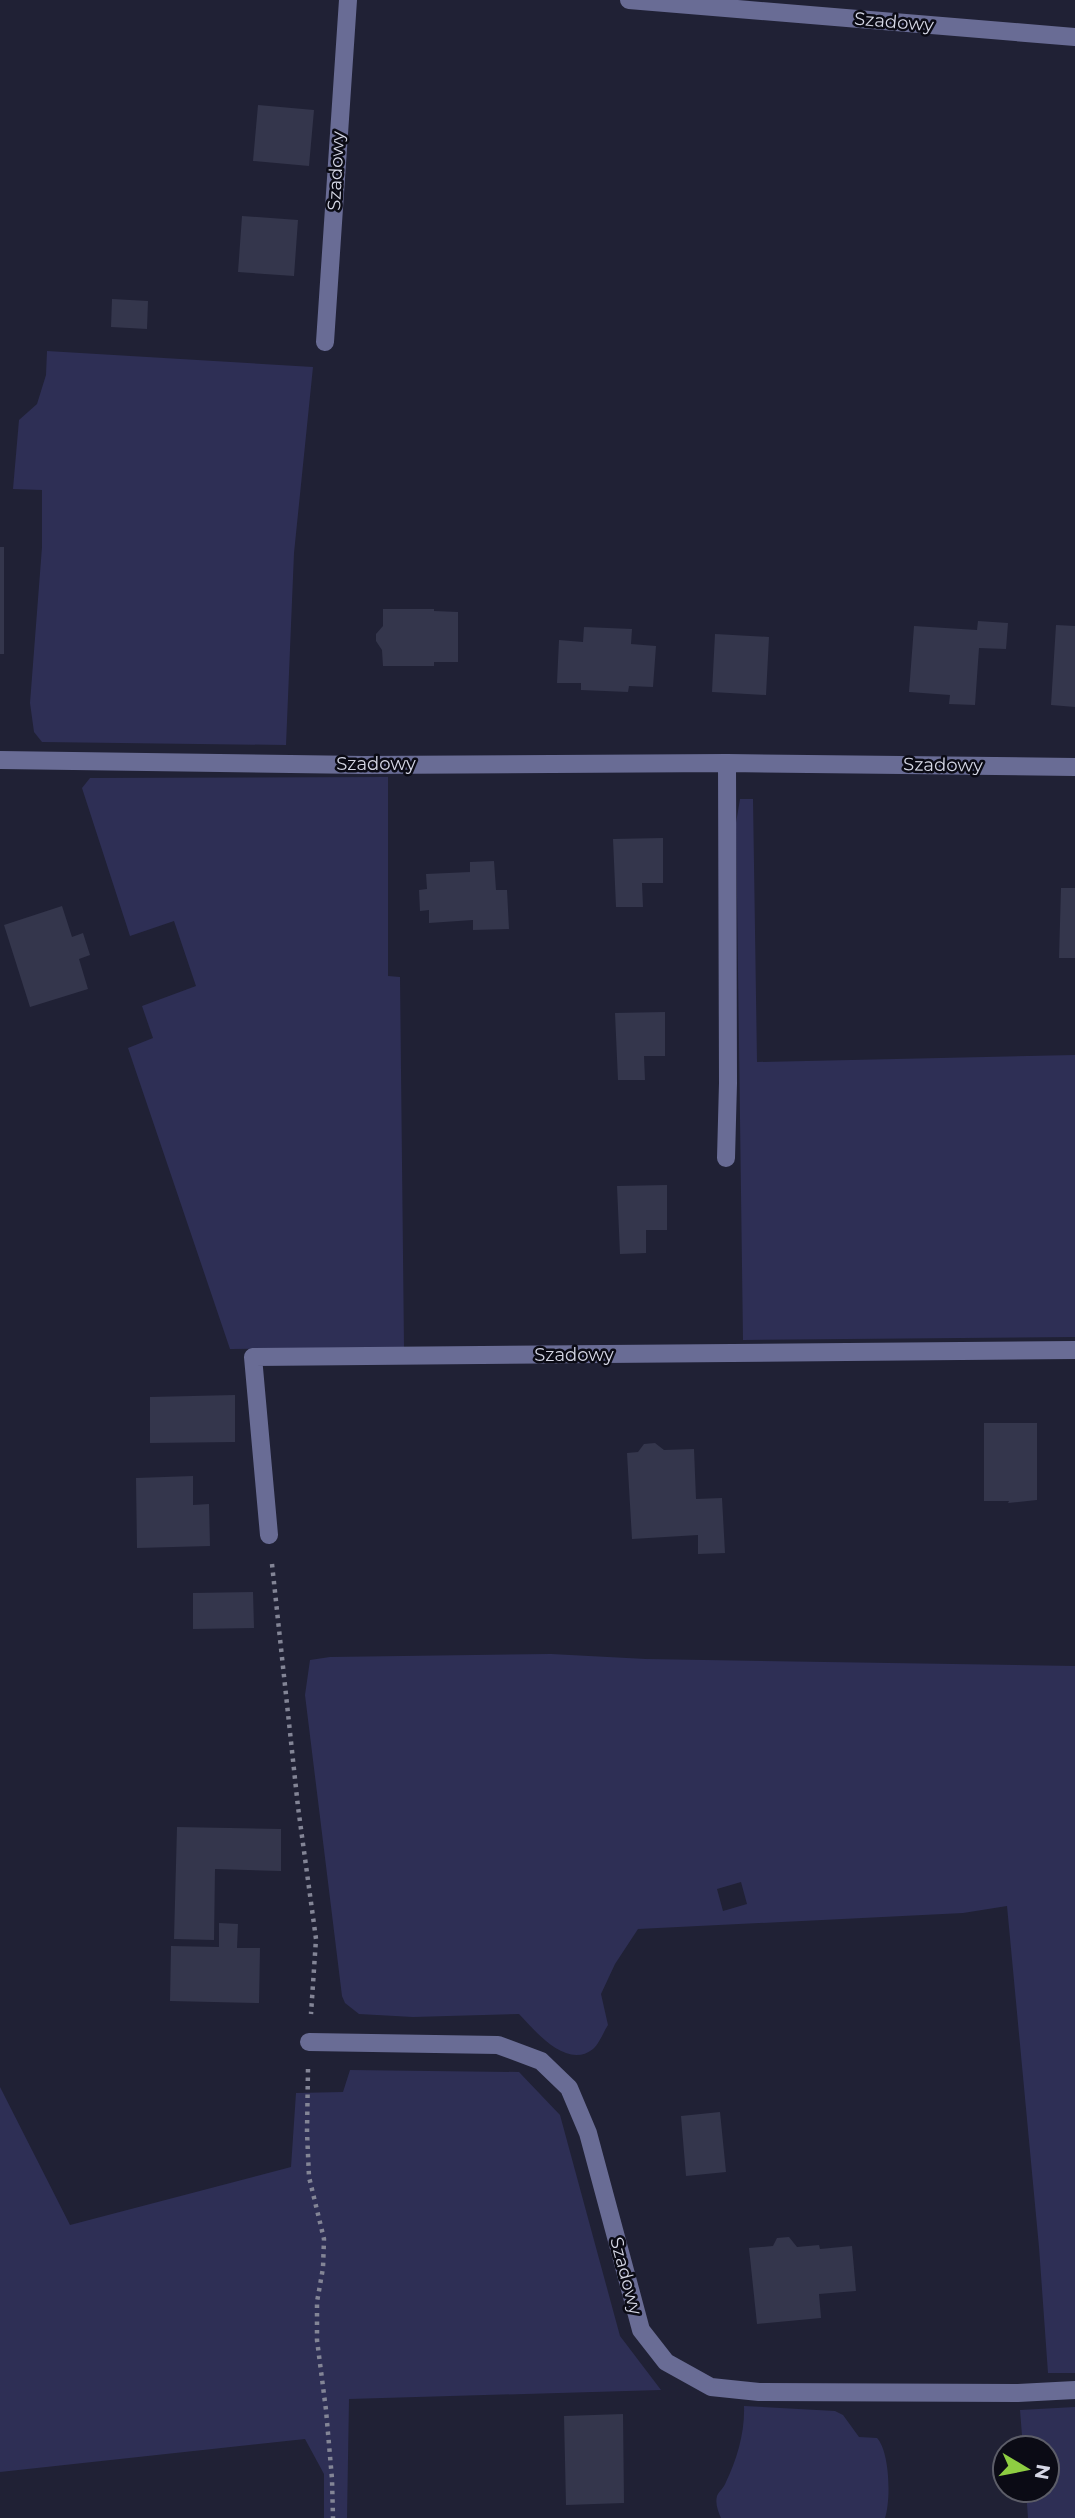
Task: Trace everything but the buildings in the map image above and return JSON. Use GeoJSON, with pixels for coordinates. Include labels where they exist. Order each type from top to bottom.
{"type":"FeatureCollection","features":[{"type":"Feature","properties":{"kind":"street","name":"Szadowy"},"geometry":{"type":"LineString","coordinates":[[325,342],[348,0]]}},
{"type":"Feature","properties":{"kind":"street","name":"Szadowy"},"geometry":{"type":"LineString","coordinates":[[629,0],[1075,37]]}},
{"type":"Feature","properties":{"kind":"street","name":"Szadowy"},"geometry":{"type":"LineString","coordinates":[[0,760],[363,765],[727,763],[1075,767]]}},
{"type":"Feature","properties":{"kind":"street"},"geometry":{"type":"LineString","coordinates":[[726,1158],[727,763]]}},
{"type":"Feature","properties":{"kind":"street","name":"Szadowy"},"geometry":{"type":"LineString","coordinates":[[270,1535],[253,1357],[1075,1350]]}},
{"type":"Feature","properties":{"kind":"street","name":"Szadowy"},"geometry":{"type":"LineString","coordinates":[[309,2042],[498,2045],[541,2062],[569,2088],[588,2133],[641,2330],[666,2362],[711,2387],[759,2392],[1018,2393],[1075,2390]]}},
{"type":"Feature","properties":{"kind":"shaded area"},"geometry":{"type":"Polygon","coordinates":[[[47,351],[313,367],[294,553],[286,745],[42,742],[34,732],[30,703],[42,547],[42,490],[13,489],[19,420],[37,404],[46,375],[47,351]]]}},
{"type":"Feature","properties":{"kind":"shaded area"},"geometry":{"type":"Polygon","coordinates":[[[388,777],[388,976],[400,977],[404,1347],[230,1349],[128,1048],[153,1038],[142,1006],[196,986],[174,921],[130,936],[82,788],[90,778],[388,777]]]}},
{"type":"Feature","properties":{"kind":"shaded area"},"geometry":{"type":"Polygon","coordinates":[[[740,799],[753,799],[757,1062],[1075,1055],[1075,1337],[743,1340],[736,823],[740,799]]]}},
{"type":"Feature","properties":{"kind":"shaded area"},"geometry":{"type":"Polygon","coordinates":[[[551,1654],[646,1659],[1075,1666],[1075,2373],[1048,2373],[1007,1906],[963,1913],[638,1929],[615,1964],[601,1994],[608,2025],[595,2047],[583,2054],[573,2055],[552,2046],[519,2014],[413,2017],[359,2014],[345,2003],[342,1996],[305,1695],[310,1660],[330,1657],[551,1654]],[[741,1882],[717,1889],[723,1911],[747,1904],[741,1882]]]}},
{"type":"Feature","properties":{"kind":"shaded area"},"geometry":{"type":"Polygon","coordinates":[[[350,2070],[519,2072],[560,2115],[620,2336],[661,2390],[349,2399],[347,2518],[324,2518],[324,2474],[305,2439],[0,2472],[0,2087],[70,2225],[291,2167],[296,2093],[343,2092],[350,2070]]]}},
{"type":"Feature","properties":{"kind":"shaded area"},"geometry":{"type":"Polygon","coordinates":[[[744,2406],[835,2411],[843,2415],[859,2437],[877,2438],[887,2465],[888,2500],[885,2518],[721,2518],[717,2496],[737,2455],[742,2435],[744,2406]]]}},
{"type":"Feature","properties":{"kind":"shaded area"},"geometry":{"type":"Polygon","coordinates":[[[1075,2407],[1075,2518],[1028,2518],[1027,2504],[1061,2504],[1061,2434],[1022,2434],[1020,2410],[1075,2407]]]}}]}
